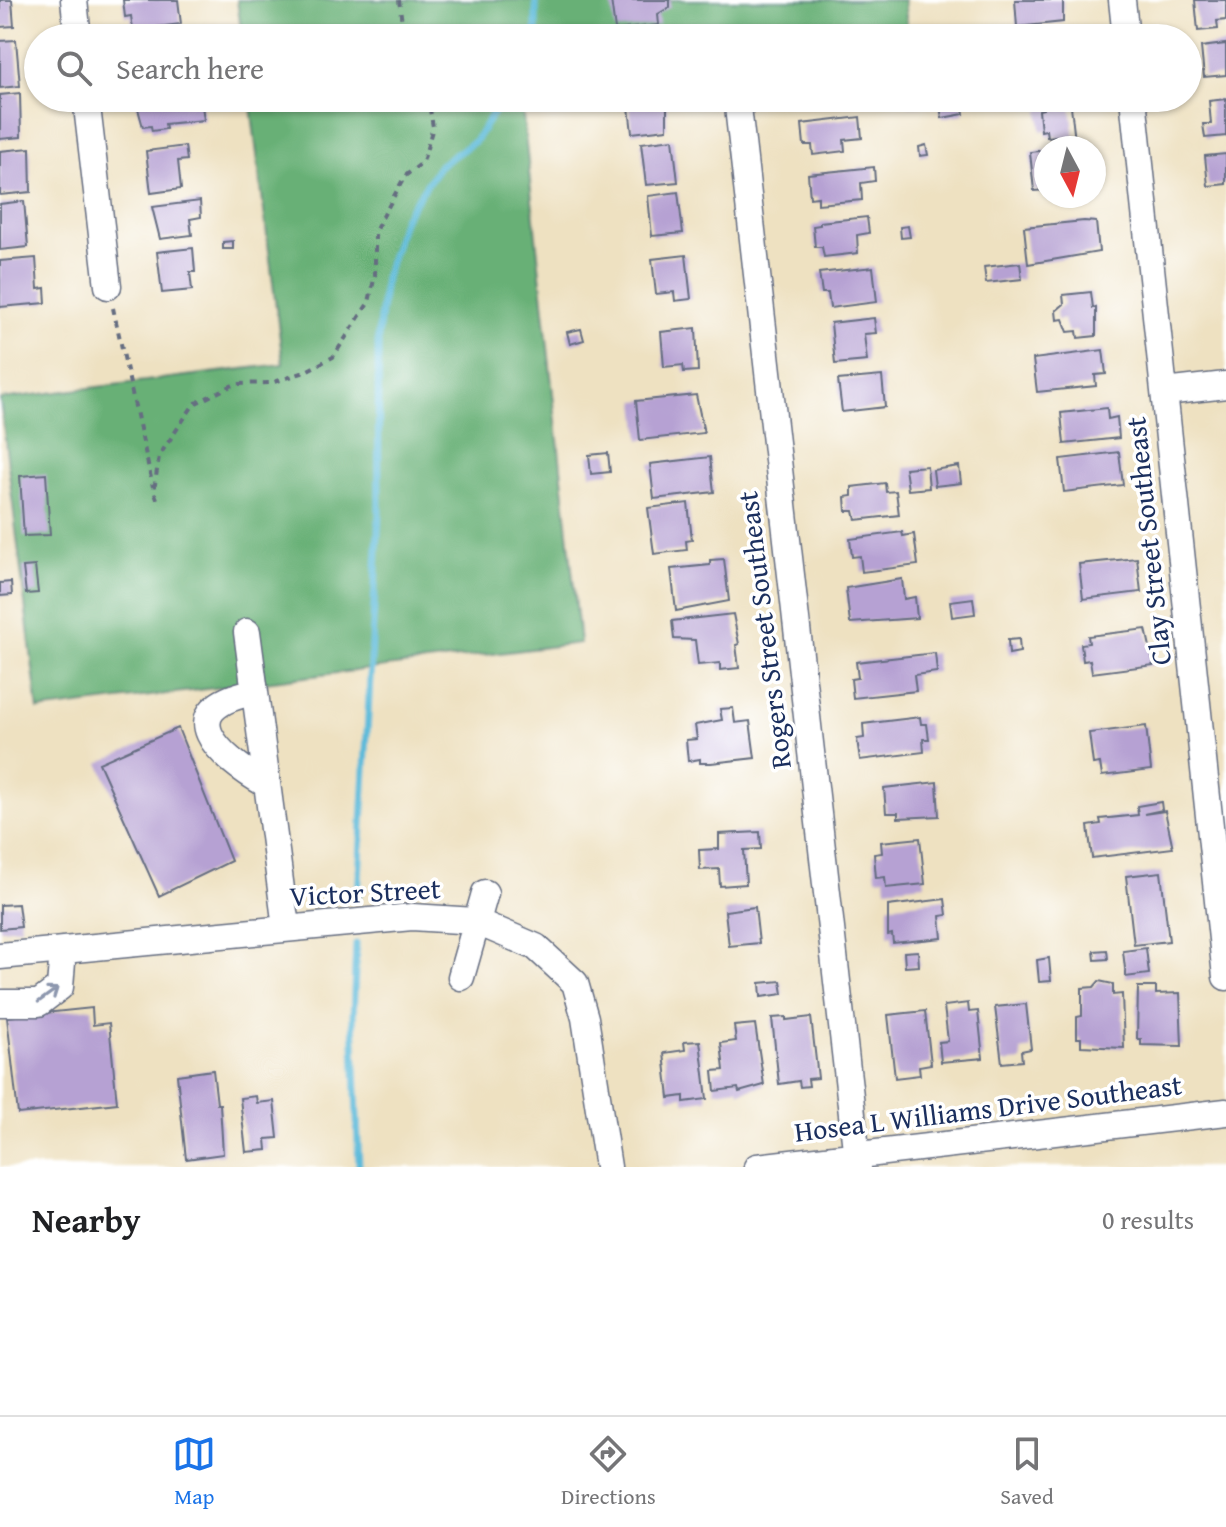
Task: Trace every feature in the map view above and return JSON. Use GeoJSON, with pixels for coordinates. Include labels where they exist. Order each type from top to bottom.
{"type":"FeatureCollection","features":[{"type":"Feature","properties":{"kind":"street"},"geometry":{"type":"LineString","coordinates":[[74,0],[77,24]]}},
{"type":"Feature","properties":{"kind":"street"},"geometry":{"type":"LineString","coordinates":[[1122,0],[1125,24]]}},
{"type":"Feature","properties":{"kind":"street"},"geometry":{"type":"LineString","coordinates":[[88,112],[108,286]]}},
{"type":"Feature","properties":{"kind":"street","name":"Rogers Street Southeast"},"geometry":{"type":"LineString","coordinates":[[739,112],[858,1161]]}},
{"type":"Feature","properties":{"kind":"street","name":"Clay Street Southeast"},"geometry":{"type":"LineString","coordinates":[[1135,112],[1165,392],[1214,756],[1225,962]]}},
{"type":"Feature","properties":{"kind":"street"},"geometry":{"type":"LineString","coordinates":[[1165,392],[1226,385]]}},
{"type":"Feature","properties":{"kind":"street"},"geometry":{"type":"LineString","coordinates":[[247,632],[286,927]]}},
{"type":"Feature","properties":{"kind":"street"},"geometry":{"type":"LineString","coordinates":[[254,692],[218,702],[211,710],[208,722],[222,754],[266,784]]}},
{"type":"Feature","properties":{"kind":"street"},"geometry":{"type":"LineString","coordinates":[[461,977],[485,893]]}},
{"type":"Feature","properties":{"kind":"street","name":"Victor Street"},"geometry":{"type":"LineString","coordinates":[[0,956],[412,917],[475,921],[536,947],[575,983],[585,1018],[608,1167]]}},
{"type":"Feature","properties":{"kind":"street"},"geometry":{"type":"LineString","coordinates":[[0,1003],[39,1003],[60,987],[63,950]]}},
{"type":"Feature","properties":{"kind":"street","name":"Hosea L Williams Drive Southeast"},"geometry":{"type":"LineString","coordinates":[[757,1167],[858,1161],[1226,1112]]}},
{"type":"Feature","properties":{"kind":"path"},"geometry":{"type":"LineString","coordinates":[[399,0],[402,24]]}},
{"type":"Feature","properties":{"kind":"path"},"geometry":{"type":"LineString","coordinates":[[154,491],[159,456],[194,404],[235,384],[271,383],[302,373],[333,357],[369,302],[375,275],[375,231],[405,176],[423,162],[433,127],[430,112]]}},
{"type":"Feature","properties":{"kind":"path"},"geometry":{"type":"LineString","coordinates":[[108,286],[157,499]]}},
{"type":"Feature","properties":{"kind":"green space"},"geometry":{"type":"Polygon","coordinates":[[[237,0],[904,0],[907,24],[240,24],[237,0]]]}},
{"type":"Feature","properties":{"kind":"green space"},"geometry":{"type":"Polygon","coordinates":[[[252,112],[523,112],[580,643],[38,710],[0,399],[283,364],[252,112]]]}},
{"type":"Feature","properties":{"kind":"building"},"geometry":{"type":"Polygon","coordinates":[[[0,0],[12,0],[14,26],[0,27],[0,0]]]}},
{"type":"Feature","properties":{"kind":"building"},"geometry":{"type":"Polygon","coordinates":[[[123,0],[178,0],[181,24],[132,24],[131,16],[125,17],[123,0]]]}},
{"type":"Feature","properties":{"kind":"building"},"geometry":{"type":"Polygon","coordinates":[[[611,0],[670,0],[670,7],[658,14],[659,24],[614,24],[611,0]]]}},
{"type":"Feature","properties":{"kind":"building"},"geometry":{"type":"Polygon","coordinates":[[[1015,0],[1063,0],[1063,22],[1017,24],[1015,0]]]}},
{"type":"Feature","properties":{"kind":"building"},"geometry":{"type":"Polygon","coordinates":[[[1195,0],[1226,0],[1226,20],[1217,21],[1218,29],[1202,31],[1202,24],[1197,24],[1195,0]]]}},
{"type":"Feature","properties":{"kind":"building"},"geometry":{"type":"Polygon","coordinates":[[[16,40],[20,86],[0,88],[0,41],[16,40]]]}},
{"type":"Feature","properties":{"kind":"building"},"geometry":{"type":"Polygon","coordinates":[[[1226,44],[1226,75],[1204,77],[1202,47],[1226,44]]]}},
{"type":"Feature","properties":{"kind":"building"},"geometry":{"type":"Polygon","coordinates":[[[20,93],[21,137],[0,139],[0,95],[20,93]]]}},
{"type":"Feature","properties":{"kind":"building"},"geometry":{"type":"Polygon","coordinates":[[[1226,99],[1226,136],[1205,138],[1203,124],[1211,124],[1209,101],[1226,99]]]}},
{"type":"Feature","properties":{"kind":"building"},"geometry":{"type":"Polygon","coordinates":[[[139,112],[203,112],[204,120],[165,124],[166,129],[152,131],[151,126],[143,127],[139,112]]]}},
{"type":"Feature","properties":{"kind":"building"},"geometry":{"type":"Polygon","coordinates":[[[630,112],[667,112],[667,129],[632,133],[630,112]]]}},
{"type":"Feature","properties":{"kind":"building"},"geometry":{"type":"Polygon","coordinates":[[[941,112],[964,112],[964,114],[942,118],[941,112]]]}},
{"type":"Feature","properties":{"kind":"building"},"geometry":{"type":"Polygon","coordinates":[[[1039,112],[1072,112],[1074,136],[1047,136],[1046,130],[1041,131],[1039,112]]]}},
{"type":"Feature","properties":{"kind":"building"},"geometry":{"type":"Polygon","coordinates":[[[860,117],[862,138],[844,140],[845,151],[813,155],[812,145],[804,145],[802,124],[860,117]]]}},
{"type":"Feature","properties":{"kind":"building"},"geometry":{"type":"Polygon","coordinates":[[[673,139],[678,182],[646,185],[641,143],[673,139]]]}},
{"type":"Feature","properties":{"kind":"building"},"geometry":{"type":"Polygon","coordinates":[[[926,145],[928,155],[920,156],[919,147],[926,145]]]}},
{"type":"Feature","properties":{"kind":"building"},"geometry":{"type":"Polygon","coordinates":[[[185,146],[187,160],[178,161],[181,189],[151,193],[146,151],[185,146]]]}},
{"type":"Feature","properties":{"kind":"building"},"geometry":{"type":"Polygon","coordinates":[[[30,148],[31,192],[0,195],[0,151],[30,148]]]}},
{"type":"Feature","properties":{"kind":"building"},"geometry":{"type":"Polygon","coordinates":[[[1030,152],[1034,152],[1034,191],[1030,152]]]}},
{"type":"Feature","properties":{"kind":"building"},"geometry":{"type":"Polygon","coordinates":[[[1226,154],[1226,184],[1208,186],[1205,156],[1226,154]]]}},
{"type":"Feature","properties":{"kind":"building"},"geometry":{"type":"Polygon","coordinates":[[[874,167],[875,181],[861,183],[862,200],[818,204],[818,197],[810,198],[808,174],[874,167]]]}},
{"type":"Feature","properties":{"kind":"building"},"geometry":{"type":"Polygon","coordinates":[[[678,192],[683,233],[652,236],[648,196],[678,192]]]}},
{"type":"Feature","properties":{"kind":"building"},"geometry":{"type":"Polygon","coordinates":[[[24,201],[28,247],[0,250],[0,204],[24,201]]]}},
{"type":"Feature","properties":{"kind":"building"},"geometry":{"type":"Polygon","coordinates":[[[200,201],[201,217],[190,219],[192,235],[160,239],[152,207],[200,201]]]}},
{"type":"Feature","properties":{"kind":"building"},"geometry":{"type":"Polygon","coordinates":[[[867,217],[869,233],[857,235],[858,253],[824,257],[822,247],[815,247],[813,226],[820,225],[820,222],[867,217]]]}},
{"type":"Feature","properties":{"kind":"building"},"geometry":{"type":"Polygon","coordinates":[[[1096,222],[1099,252],[1028,264],[1024,227],[1096,222]]]}},
{"type":"Feature","properties":{"kind":"building"},"geometry":{"type":"Polygon","coordinates":[[[908,226],[910,237],[901,238],[900,227],[908,226]]]}},
{"type":"Feature","properties":{"kind":"building"},"geometry":{"type":"Polygon","coordinates":[[[233,241],[233,249],[223,249],[223,242],[233,241]]]}},
{"type":"Feature","properties":{"kind":"building"},"geometry":{"type":"Polygon","coordinates":[[[193,248],[195,272],[190,272],[192,290],[162,293],[157,252],[193,248]]]}},
{"type":"Feature","properties":{"kind":"building"},"geometry":{"type":"Polygon","coordinates":[[[686,255],[691,299],[675,301],[674,292],[656,294],[652,259],[686,255]]]}},
{"type":"Feature","properties":{"kind":"building"},"geometry":{"type":"Polygon","coordinates":[[[36,258],[38,289],[45,288],[46,303],[0,307],[0,261],[36,258]]]}},
{"type":"Feature","properties":{"kind":"building"},"geometry":{"type":"Polygon","coordinates":[[[1020,263],[1022,279],[986,283],[984,267],[1020,263]]]}},
{"type":"Feature","properties":{"kind":"building"},"geometry":{"type":"Polygon","coordinates":[[[873,267],[877,302],[830,308],[828,293],[822,293],[819,273],[873,267]]]}},
{"type":"Feature","properties":{"kind":"building"},"geometry":{"type":"Polygon","coordinates":[[[1091,292],[1093,308],[1096,307],[1096,336],[1078,338],[1077,331],[1068,332],[1063,319],[1057,320],[1056,311],[1064,304],[1063,295],[1091,292]]]}},
{"type":"Feature","properties":{"kind":"building"},"geometry":{"type":"Polygon","coordinates":[[[874,318],[876,333],[864,334],[867,361],[835,364],[831,323],[874,318]]]}},
{"type":"Feature","properties":{"kind":"building"},"geometry":{"type":"Polygon","coordinates":[[[696,328],[698,371],[684,372],[683,365],[664,367],[661,332],[696,328]]]}},
{"type":"Feature","properties":{"kind":"building"},"geometry":{"type":"Polygon","coordinates":[[[581,329],[584,340],[570,344],[567,332],[581,329]]]}},
{"type":"Feature","properties":{"kind":"building"},"geometry":{"type":"Polygon","coordinates":[[[1103,350],[1106,374],[1095,375],[1096,386],[1037,392],[1033,359],[1103,350]]]}},
{"type":"Feature","properties":{"kind":"building"},"geometry":{"type":"Polygon","coordinates":[[[882,376],[885,407],[842,412],[838,380],[882,376]]]}},
{"type":"Feature","properties":{"kind":"building"},"geometry":{"type":"Polygon","coordinates":[[[696,395],[704,433],[640,440],[636,401],[696,395]]]}},
{"type":"Feature","properties":{"kind":"building"},"geometry":{"type":"Polygon","coordinates":[[[1107,408],[1108,419],[1117,417],[1119,438],[1064,444],[1061,413],[1107,408]]]}},
{"type":"Feature","properties":{"kind":"building"},"geometry":{"type":"Polygon","coordinates":[[[1119,452],[1123,485],[1064,492],[1060,459],[1119,452]]]}},
{"type":"Feature","properties":{"kind":"building"},"geometry":{"type":"Polygon","coordinates":[[[608,453],[610,472],[591,474],[589,455],[608,453]]]}},
{"type":"Feature","properties":{"kind":"building"},"geometry":{"type":"Polygon","coordinates":[[[710,457],[714,492],[654,499],[650,464],[710,457]]]}},
{"type":"Feature","properties":{"kind":"building"},"geometry":{"type":"Polygon","coordinates":[[[927,466],[929,488],[908,490],[905,468],[927,466]]]}},
{"type":"Feature","properties":{"kind":"building"},"geometry":{"type":"Polygon","coordinates":[[[959,466],[961,483],[935,486],[933,470],[959,466]]]}},
{"type":"Feature","properties":{"kind":"building"},"geometry":{"type":"Polygon","coordinates":[[[46,474],[50,535],[24,536],[20,476],[46,474]]]}},
{"type":"Feature","properties":{"kind":"building"},"geometry":{"type":"Polygon","coordinates":[[[885,483],[886,492],[896,491],[899,515],[856,520],[854,511],[846,511],[845,497],[852,496],[852,487],[885,483]]]}},
{"type":"Feature","properties":{"kind":"building"},"geometry":{"type":"Polygon","coordinates":[[[688,503],[692,540],[686,541],[687,550],[654,554],[648,508],[688,503]]]}},
{"type":"Feature","properties":{"kind":"building"},"geometry":{"type":"Polygon","coordinates":[[[902,532],[903,536],[914,534],[918,565],[862,572],[860,556],[852,557],[850,539],[902,532]]]}},
{"type":"Feature","properties":{"kind":"building"},"geometry":{"type":"Polygon","coordinates":[[[1137,558],[1141,592],[1083,599],[1079,564],[1137,558]]]}},
{"type":"Feature","properties":{"kind":"building"},"geometry":{"type":"Polygon","coordinates":[[[724,559],[729,601],[676,611],[671,569],[710,565],[710,560],[724,559]]]}},
{"type":"Feature","properties":{"kind":"building"},"geometry":{"type":"Polygon","coordinates":[[[35,566],[38,593],[26,594],[23,567],[35,566]]]}},
{"type":"Feature","properties":{"kind":"building"},"geometry":{"type":"Polygon","coordinates":[[[902,579],[904,599],[915,597],[917,618],[850,623],[846,588],[902,579]]]}},
{"type":"Feature","properties":{"kind":"building"},"geometry":{"type":"Polygon","coordinates":[[[11,582],[12,595],[0,596],[0,583],[11,582]]]}},
{"type":"Feature","properties":{"kind":"building"},"geometry":{"type":"Polygon","coordinates":[[[973,598],[975,614],[952,617],[950,601],[973,598]]]}},
{"type":"Feature","properties":{"kind":"building"},"geometry":{"type":"Polygon","coordinates":[[[733,614],[739,644],[736,645],[739,668],[720,670],[720,663],[698,665],[695,640],[674,639],[672,621],[733,614]]]}},
{"type":"Feature","properties":{"kind":"building"},"geometry":{"type":"Polygon","coordinates":[[[1146,629],[1154,665],[1092,673],[1090,660],[1083,661],[1081,644],[1089,643],[1088,636],[1146,629]]]}},
{"type":"Feature","properties":{"kind":"building"},"geometry":{"type":"Polygon","coordinates":[[[1019,639],[1020,652],[1009,654],[1008,640],[1019,639]]]}},
{"type":"Feature","properties":{"kind":"building"},"geometry":{"type":"Polygon","coordinates":[[[935,653],[937,672],[914,675],[916,691],[853,698],[851,679],[858,678],[856,662],[935,653]]]}},
{"type":"Feature","properties":{"kind":"building"},"geometry":{"type":"Polygon","coordinates":[[[733,708],[735,723],[750,721],[755,758],[711,763],[700,763],[700,759],[688,761],[686,740],[697,739],[695,725],[722,720],[720,709],[733,708]]]}},
{"type":"Feature","properties":{"kind":"building"},"geometry":{"type":"Polygon","coordinates":[[[920,717],[921,724],[927,724],[929,739],[923,739],[924,752],[860,760],[857,739],[864,738],[863,724],[920,717]]]}},
{"type":"Feature","properties":{"kind":"building"},"geometry":{"type":"Polygon","coordinates":[[[1146,726],[1151,770],[1102,776],[1100,763],[1093,764],[1089,733],[1146,726]]]}},
{"type":"Feature","properties":{"kind":"building"},"geometry":{"type":"Polygon","coordinates":[[[178,728],[231,861],[159,896],[99,763],[178,728]]]}},
{"type":"Feature","properties":{"kind":"building"},"geometry":{"type":"Polygon","coordinates":[[[937,782],[939,816],[898,818],[898,813],[886,813],[884,788],[937,782]]]}},
{"type":"Feature","properties":{"kind":"building"},"geometry":{"type":"Polygon","coordinates":[[[1161,802],[1162,810],[1144,814],[1165,811],[1173,848],[1092,858],[1088,826],[1101,824],[1100,819],[1138,815],[1137,806],[1161,802]]]}},
{"type":"Feature","properties":{"kind":"building"},"geometry":{"type":"Polygon","coordinates":[[[760,832],[761,849],[744,850],[746,884],[720,886],[719,869],[700,870],[699,850],[719,849],[719,834],[760,832]]]}},
{"type":"Feature","properties":{"kind":"building"},"geometry":{"type":"Polygon","coordinates":[[[920,838],[925,884],[886,888],[885,877],[876,878],[874,854],[882,853],[881,842],[920,838]]]}},
{"type":"Feature","properties":{"kind":"building"},"geometry":{"type":"Polygon","coordinates":[[[1161,872],[1169,941],[1134,945],[1126,876],[1161,872]]]}},
{"type":"Feature","properties":{"kind":"building"},"geometry":{"type":"Polygon","coordinates":[[[945,899],[947,915],[940,916],[942,938],[893,943],[892,934],[888,935],[888,906],[945,899]]]}},
{"type":"Feature","properties":{"kind":"building"},"geometry":{"type":"Polygon","coordinates":[[[18,904],[21,927],[0,929],[0,905],[18,904]]]}},
{"type":"Feature","properties":{"kind":"building"},"geometry":{"type":"Polygon","coordinates":[[[755,907],[759,943],[729,946],[725,911],[755,907]]]}},
{"type":"Feature","properties":{"kind":"building"},"geometry":{"type":"Polygon","coordinates":[[[1146,948],[1149,974],[1126,977],[1123,951],[1146,948]]]}},
{"type":"Feature","properties":{"kind":"building"},"geometry":{"type":"Polygon","coordinates":[[[1107,950],[1108,959],[1095,960],[1094,951],[1107,950]]]}},
{"type":"Feature","properties":{"kind":"building"},"geometry":{"type":"Polygon","coordinates":[[[918,951],[919,966],[905,967],[904,952],[918,951]]]}},
{"type":"Feature","properties":{"kind":"building"},"geometry":{"type":"Polygon","coordinates":[[[1049,958],[1051,981],[1039,982],[1037,960],[1049,958]]]}},
{"type":"Feature","properties":{"kind":"building"},"geometry":{"type":"Polygon","coordinates":[[[781,981],[783,994],[761,997],[760,983],[781,981]]]}},
{"type":"Feature","properties":{"kind":"building"},"geometry":{"type":"Polygon","coordinates":[[[1099,981],[1113,984],[1113,995],[1122,994],[1124,1048],[1081,1046],[1081,1038],[1077,1038],[1077,1017],[1082,1016],[1082,988],[1094,987],[1099,981]]]}},
{"type":"Feature","properties":{"kind":"building"},"geometry":{"type":"Polygon","coordinates":[[[1138,987],[1156,987],[1156,994],[1180,993],[1182,1046],[1141,1045],[1141,1039],[1137,1039],[1138,987]]]}},
{"type":"Feature","properties":{"kind":"building"},"geometry":{"type":"Polygon","coordinates":[[[968,1003],[969,1012],[978,1011],[983,1058],[941,1062],[939,1042],[948,1041],[944,1006],[968,1003]]]}},
{"type":"Feature","properties":{"kind":"building"},"geometry":{"type":"Polygon","coordinates":[[[1026,1004],[1031,1049],[1021,1051],[1022,1061],[1002,1063],[995,1007],[1026,1004]]]}},
{"type":"Feature","properties":{"kind":"building"},"geometry":{"type":"Polygon","coordinates":[[[92,1008],[93,1025],[109,1023],[117,1103],[18,1114],[7,1017],[92,1008]]]}},
{"type":"Feature","properties":{"kind":"building"},"geometry":{"type":"Polygon","coordinates":[[[925,1011],[931,1064],[919,1066],[920,1075],[895,1078],[888,1015],[925,1011]]]}},
{"type":"Feature","properties":{"kind":"building"},"geometry":{"type":"Polygon","coordinates":[[[786,1017],[786,1020],[811,1017],[818,1078],[808,1079],[809,1086],[800,1087],[799,1081],[779,1084],[772,1018],[786,1017]]]}},
{"type":"Feature","properties":{"kind":"building"},"geometry":{"type":"Polygon","coordinates":[[[755,1024],[764,1085],[739,1092],[738,1088],[715,1091],[713,1071],[724,1070],[721,1043],[736,1041],[734,1026],[755,1024]]]}},
{"type":"Feature","properties":{"kind":"building"},"geometry":{"type":"Polygon","coordinates":[[[700,1041],[707,1099],[684,1102],[684,1096],[669,1098],[664,1053],[685,1050],[684,1042],[700,1041]]]}},
{"type":"Feature","properties":{"kind":"building"},"geometry":{"type":"Polygon","coordinates":[[[213,1070],[217,1104],[220,1104],[223,1154],[186,1159],[177,1075],[213,1070]]]}},
{"type":"Feature","properties":{"kind":"building"},"geometry":{"type":"Polygon","coordinates":[[[256,1096],[257,1103],[274,1101],[278,1138],[266,1139],[267,1150],[246,1152],[240,1098],[256,1096]]]}},
{"type":"Feature","properties":{"kind":"waterway"},"geometry":{"type":"LineString","coordinates":[[536,0],[536,24]]}},
{"type":"Feature","properties":{"kind":"waterway"},"geometry":{"type":"LineString","coordinates":[[358,897],[379,514],[378,336],[385,278],[404,218],[440,165],[475,141],[494,112]]}},
{"type":"Feature","properties":{"kind":"waterway"},"geometry":{"type":"LineString","coordinates":[[356,944],[353,1017],[359,1167]]}}]}
